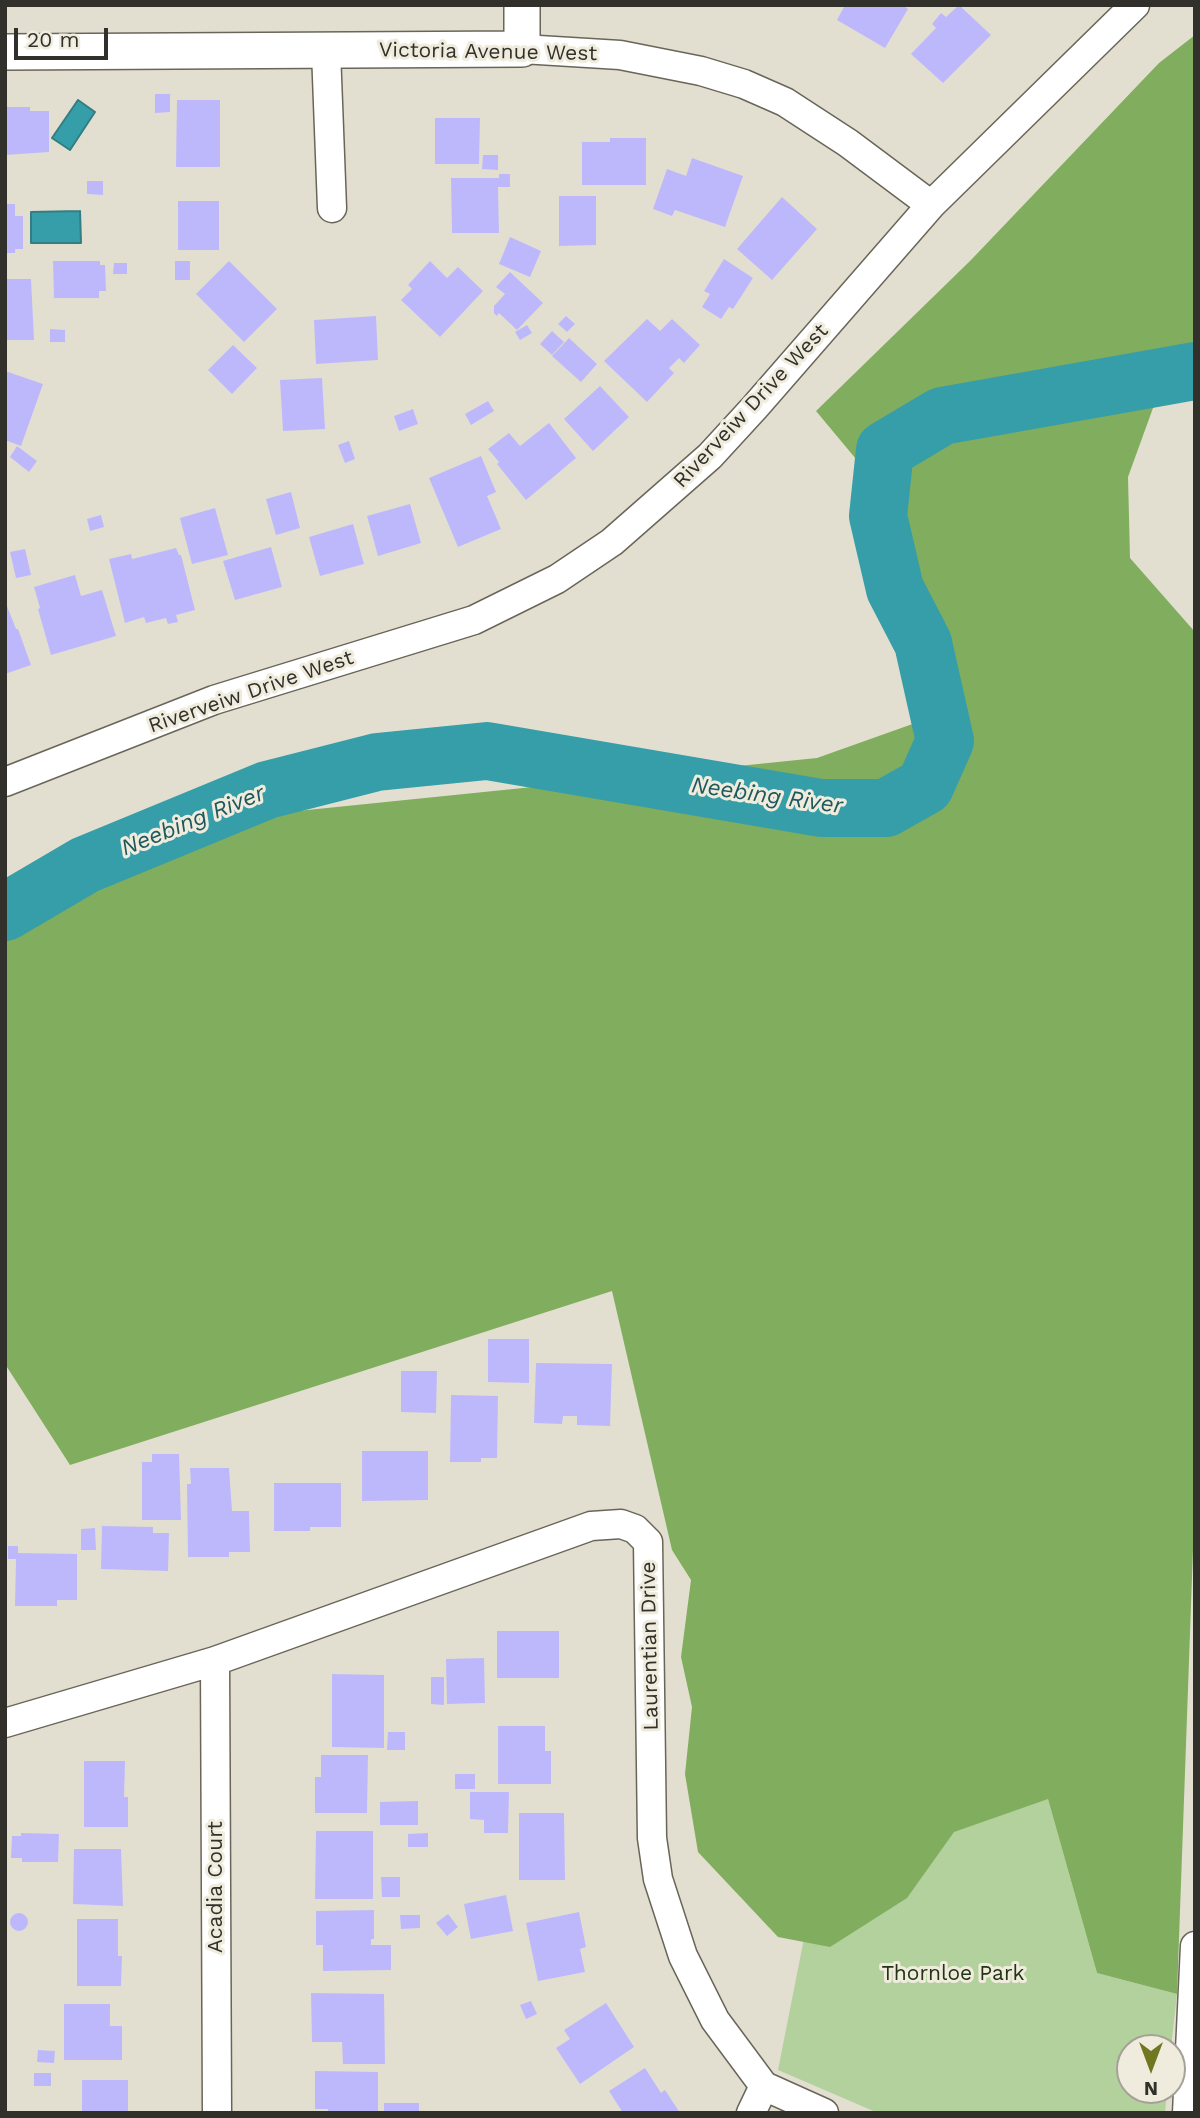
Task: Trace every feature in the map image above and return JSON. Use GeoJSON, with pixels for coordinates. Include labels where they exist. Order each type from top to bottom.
{"type":"FeatureCollection","features":[{"type":"Feature","properties":{"kind":"street"},"geometry":{"type":"LineString","coordinates":[[522,5],[522,49]]}},
{"type":"Feature","properties":{"kind":"street","name":"Riverveiw Drive West"},"geometry":{"type":"LineString","coordinates":[[5,782],[214,700],[474,620],[557,579],[612,542],[710,456],[930,205],[1135,5]]}},
{"type":"Feature","properties":{"kind":"street","name":"Victoria Avenue West"},"geometry":{"type":"LineString","coordinates":[[5,52],[522,49],[620,55],[701,71],[785,102],[848,143],[930,205]]}},
{"type":"Feature","properties":{"kind":"street"},"geometry":{"type":"LineString","coordinates":[[326,51],[332,208]]}},
{"type":"Feature","properties":{"kind":"street","name":"Laurentian Drive"},"geometry":{"type":"LineString","coordinates":[[5,1723],[215,1661],[592,1526],[621,1524],[635,1529],[648,1542],[652,1838],[658,1879],[683,1956],[716,2020],[764,2085],[824,2113]]}},
{"type":"Feature","properties":{"kind":"street","name":"Acadia Court"},"geometry":{"type":"LineString","coordinates":[[215,1661],[217,2113]]}},
{"type":"Feature","properties":{"kind":"street"},"geometry":{"type":"LineString","coordinates":[[1187,2113],[1195,1945]]}},
{"type":"Feature","properties":{"kind":"street"},"geometry":{"type":"LineString","coordinates":[[751,2113],[764,2085]]}},
{"type":"Feature","properties":{"kind":"green space"},"geometry":{"type":"Polygon","coordinates":[[[1195,35],[1195,382],[1188,383],[1153,408],[1128,477],[1130,558],[1195,632],[1195,1494],[1177,1994],[1097,1973],[1048,1799],[954,1832],[907,1898],[830,1947],[778,1937],[698,1852],[685,1774],[692,1707],[681,1657],[691,1580],[672,1550],[612,1291],[70,1465],[5,1364],[5,930],[278,813],[817,758],[935,716],[937,641],[908,590],[906,519],[816,411],[971,260],[1159,63],[1195,35]]]}},
{"type":"Feature","properties":{"kind":"green space","name":"Thornloe Park"},"geometry":{"type":"Polygon","coordinates":[[[1048,1799],[1097,1973],[1177,1994],[1173,2034],[1116,2034],[1116,2104],[1166,2104],[1165,2113],[878,2113],[778,2070],[808,1918],[923,1812],[1048,1799]]]}},
{"type":"Feature","properties":{"kind":"water"},"geometry":{"type":"Polygon","coordinates":[[[78,100],[95,112],[70,150],[52,138],[78,100]]]}},
{"type":"Feature","properties":{"kind":"water"},"geometry":{"type":"Polygon","coordinates":[[[80,211],[81,243],[31,243],[31,212],[80,211]]]}},
{"type":"Feature","properties":{"kind":"building"},"geometry":{"type":"Polygon","coordinates":[[[845,5],[903,5],[908,9],[885,48],[837,20],[845,5]]]}},
{"type":"Feature","properties":{"kind":"building"},"geometry":{"type":"Polygon","coordinates":[[[959,5],[991,35],[943,83],[911,54],[936,28],[932,24],[941,13],[946,17],[959,5]]]}},
{"type":"Feature","properties":{"kind":"building"},"geometry":{"type":"Polygon","coordinates":[[[155,94],[170,94],[170,112],[155,113],[155,94]]]}},
{"type":"Feature","properties":{"kind":"building"},"geometry":{"type":"Polygon","coordinates":[[[177,100],[220,100],[220,167],[176,167],[177,100]]]}},
{"type":"Feature","properties":{"kind":"building"},"geometry":{"type":"Polygon","coordinates":[[[5,107],[30,107],[30,111],[49,111],[49,152],[5,155],[5,107]]]}},
{"type":"Feature","properties":{"kind":"building"},"geometry":{"type":"Polygon","coordinates":[[[435,118],[480,118],[479,164],[435,164],[435,118]]]}},
{"type":"Feature","properties":{"kind":"building"},"geometry":{"type":"Polygon","coordinates":[[[610,138],[646,138],[646,185],[582,185],[582,142],[610,142],[610,138]]]}},
{"type":"Feature","properties":{"kind":"building"},"geometry":{"type":"Polygon","coordinates":[[[483,155],[498,155],[498,170],[482,169],[483,155]]]}},
{"type":"Feature","properties":{"kind":"building"},"geometry":{"type":"Polygon","coordinates":[[[692,158],[743,176],[725,227],[675,210],[672,216],[653,209],[667,169],[686,176],[692,158]]]}},
{"type":"Feature","properties":{"kind":"building"},"geometry":{"type":"Polygon","coordinates":[[[499,174],[510,174],[510,187],[498,187],[499,233],[452,233],[451,178],[499,178],[499,174]]]}},
{"type":"Feature","properties":{"kind":"building"},"geometry":{"type":"Polygon","coordinates":[[[87,181],[103,181],[103,195],[87,194],[87,181]]]}},
{"type":"Feature","properties":{"kind":"building"},"geometry":{"type":"Polygon","coordinates":[[[559,196],[596,196],[596,245],[559,246],[559,196]]]}},
{"type":"Feature","properties":{"kind":"building"},"geometry":{"type":"Polygon","coordinates":[[[782,197],[817,229],[772,280],[737,249],[782,197]]]}},
{"type":"Feature","properties":{"kind":"building"},"geometry":{"type":"Polygon","coordinates":[[[178,201],[219,201],[219,250],[178,250],[178,201]]]}},
{"type":"Feature","properties":{"kind":"building"},"geometry":{"type":"Polygon","coordinates":[[[5,204],[15,204],[15,216],[23,216],[23,249],[15,249],[15,253],[5,253],[5,204]]]}},
{"type":"Feature","properties":{"kind":"building"},"geometry":{"type":"Polygon","coordinates":[[[510,237],[541,251],[530,277],[499,264],[510,237]]]}},
{"type":"Feature","properties":{"kind":"building"},"geometry":{"type":"Polygon","coordinates":[[[724,259],[753,278],[733,309],[729,307],[721,319],[702,307],[710,294],[704,291],[724,259]]]}},
{"type":"Feature","properties":{"kind":"building"},"geometry":{"type":"Polygon","coordinates":[[[53,261],[100,261],[100,265],[105,265],[106,291],[99,291],[99,298],[54,298],[53,261]]]}},
{"type":"Feature","properties":{"kind":"building"},"geometry":{"type":"Polygon","coordinates":[[[175,261],[190,261],[190,280],[175,280],[175,261]]]}},
{"type":"Feature","properties":{"kind":"building"},"geometry":{"type":"Polygon","coordinates":[[[229,261],[277,309],[244,342],[196,294],[229,261]]]}},
{"type":"Feature","properties":{"kind":"building"},"geometry":{"type":"Polygon","coordinates":[[[430,261],[447,278],[458,267],[483,291],[440,337],[401,300],[412,289],[408,285],[430,261]]]}},
{"type":"Feature","properties":{"kind":"building"},"geometry":{"type":"Polygon","coordinates":[[[114,263],[127,263],[127,274],[113,274],[114,263]]]}},
{"type":"Feature","properties":{"kind":"building"},"geometry":{"type":"Polygon","coordinates":[[[510,272],[543,303],[517,330],[499,313],[497,316],[494,313],[494,306],[505,294],[496,287],[510,272]]]}},
{"type":"Feature","properties":{"kind":"building"},"geometry":{"type":"Polygon","coordinates":[[[5,279],[31,279],[34,340],[5,340],[5,279]]]}},
{"type":"Feature","properties":{"kind":"building"},"geometry":{"type":"Polygon","coordinates":[[[376,316],[378,360],[316,364],[314,320],[376,316]]]}},
{"type":"Feature","properties":{"kind":"building"},"geometry":{"type":"Polygon","coordinates":[[[566,316],[575,324],[567,332],[558,324],[566,316]]]}},
{"type":"Feature","properties":{"kind":"building"},"geometry":{"type":"Polygon","coordinates":[[[647,319],[660,331],[672,319],[700,345],[684,363],[679,358],[669,368],[674,373],[647,402],[604,361],[647,319]]]}},
{"type":"Feature","properties":{"kind":"building"},"geometry":{"type":"Polygon","coordinates":[[[527,325],[532,333],[520,340],[515,332],[527,325]]]}},
{"type":"Feature","properties":{"kind":"building"},"geometry":{"type":"Polygon","coordinates":[[[50,329],[65,330],[65,342],[50,342],[50,329]]]}},
{"type":"Feature","properties":{"kind":"building"},"geometry":{"type":"Polygon","coordinates":[[[552,331],[564,342],[552,355],[540,344],[552,331]]]}},
{"type":"Feature","properties":{"kind":"building"},"geometry":{"type":"Polygon","coordinates":[[[569,338],[597,364],[581,382],[552,356],[569,338]]]}},
{"type":"Feature","properties":{"kind":"building"},"geometry":{"type":"Polygon","coordinates":[[[233,345],[257,368],[232,394],[208,370],[233,345]]]}},
{"type":"Feature","properties":{"kind":"building"},"geometry":{"type":"Polygon","coordinates":[[[5,371],[43,384],[21,446],[5,440],[5,371]]]}},
{"type":"Feature","properties":{"kind":"building"},"geometry":{"type":"Polygon","coordinates":[[[322,378],[325,429],[283,431],[280,380],[322,378]]]}},
{"type":"Feature","properties":{"kind":"building"},"geometry":{"type":"Polygon","coordinates":[[[600,386],[629,417],[593,451],[564,419],[600,386]]]}},
{"type":"Feature","properties":{"kind":"building"},"geometry":{"type":"Polygon","coordinates":[[[488,401],[494,411],[471,425],[465,414],[488,401]]]}},
{"type":"Feature","properties":{"kind":"building"},"geometry":{"type":"Polygon","coordinates":[[[413,409],[418,424],[399,431],[394,416],[413,409]]]}},
{"type":"Feature","properties":{"kind":"building"},"geometry":{"type":"Polygon","coordinates":[[[549,423],[576,458],[526,500],[488,449],[509,433],[520,446],[549,423]]]}},
{"type":"Feature","properties":{"kind":"building"},"geometry":{"type":"Polygon","coordinates":[[[349,441],[355,459],[345,463],[338,445],[349,441]]]}},
{"type":"Feature","properties":{"kind":"building"},"geometry":{"type":"Polygon","coordinates":[[[17,446],[37,461],[29,472],[10,457],[17,446]]]}},
{"type":"Feature","properties":{"kind":"building"},"geometry":{"type":"Polygon","coordinates":[[[481,456],[496,492],[487,496],[501,529],[458,547],[429,478],[481,456]]]}},
{"type":"Feature","properties":{"kind":"building"},"geometry":{"type":"Polygon","coordinates":[[[291,492],[300,528],[276,535],[266,499],[291,492]]]}},
{"type":"Feature","properties":{"kind":"building"},"geometry":{"type":"Polygon","coordinates":[[[410,504],[421,543],[378,556],[367,516],[410,504]]]}},
{"type":"Feature","properties":{"kind":"building"},"geometry":{"type":"Polygon","coordinates":[[[215,508],[228,555],[192,564],[180,518],[215,508]]]}},
{"type":"Feature","properties":{"kind":"building"},"geometry":{"type":"Polygon","coordinates":[[[101,515],[104,527],[90,531],[87,519],[101,515]]]}},
{"type":"Feature","properties":{"kind":"building"},"geometry":{"type":"Polygon","coordinates":[[[353,524],[364,564],[320,576],[309,537],[353,524]]]}},
{"type":"Feature","properties":{"kind":"building"},"geometry":{"type":"Polygon","coordinates":[[[271,547],[282,587],[235,600],[223,561],[271,547]]]}},
{"type":"Feature","properties":{"kind":"building"},"geometry":{"type":"Polygon","coordinates":[[[176,548],[181,555],[195,610],[176,615],[178,622],[168,624],[166,618],[146,623],[144,617],[125,623],[109,559],[131,554],[132,559],[176,548]]]}},
{"type":"Feature","properties":{"kind":"building"},"geometry":{"type":"Polygon","coordinates":[[[25,549],[31,575],[16,578],[10,552],[25,549]]]}},
{"type":"Feature","properties":{"kind":"building"},"geometry":{"type":"Polygon","coordinates":[[[75,575],[81,596],[102,590],[116,636],[51,655],[34,587],[75,575]]]}},
{"type":"Feature","properties":{"kind":"building"},"geometry":{"type":"Polygon","coordinates":[[[5,601],[31,665],[5,674],[5,601]]]}},
{"type":"Feature","properties":{"kind":"building"},"geometry":{"type":"Polygon","coordinates":[[[488,1339],[529,1339],[529,1383],[488,1382],[488,1339]]]}},
{"type":"Feature","properties":{"kind":"building"},"geometry":{"type":"Polygon","coordinates":[[[536,1363],[612,1364],[610,1426],[577,1425],[577,1416],[563,1416],[562,1424],[534,1423],[536,1363]]]}},
{"type":"Feature","properties":{"kind":"building"},"geometry":{"type":"Polygon","coordinates":[[[401,1371],[437,1371],[436,1413],[401,1412],[401,1371]]]}},
{"type":"Feature","properties":{"kind":"building"},"geometry":{"type":"Polygon","coordinates":[[[451,1395],[498,1396],[497,1458],[481,1458],[481,1462],[450,1462],[451,1395]]]}},
{"type":"Feature","properties":{"kind":"building"},"geometry":{"type":"Polygon","coordinates":[[[362,1451],[428,1451],[428,1500],[362,1501],[362,1451]]]}},
{"type":"Feature","properties":{"kind":"building"},"geometry":{"type":"Polygon","coordinates":[[[152,1454],[179,1454],[181,1520],[142,1520],[142,1462],[152,1462],[152,1454]]]}},
{"type":"Feature","properties":{"kind":"building"},"geometry":{"type":"Polygon","coordinates":[[[190,1468],[229,1468],[232,1511],[249,1511],[250,1552],[229,1552],[229,1557],[188,1557],[187,1484],[191,1484],[190,1468]]]}},
{"type":"Feature","properties":{"kind":"building"},"geometry":{"type":"Polygon","coordinates":[[[274,1483],[341,1483],[341,1527],[310,1527],[310,1531],[274,1531],[274,1483]]]}},
{"type":"Feature","properties":{"kind":"building"},"geometry":{"type":"Polygon","coordinates":[[[102,1526],[153,1527],[153,1533],[169,1533],[168,1571],[101,1569],[102,1526]]]}},
{"type":"Feature","properties":{"kind":"building"},"geometry":{"type":"Polygon","coordinates":[[[95,1528],[96,1550],[81,1550],[81,1529],[95,1528]]]}},
{"type":"Feature","properties":{"kind":"building"},"geometry":{"type":"Polygon","coordinates":[[[8,1546],[18,1546],[18,1553],[77,1554],[77,1600],[57,1600],[57,1606],[15,1606],[16,1559],[8,1559],[8,1546]]]}},
{"type":"Feature","properties":{"kind":"building"},"geometry":{"type":"Polygon","coordinates":[[[497,1631],[559,1631],[559,1678],[497,1678],[497,1631]]]}},
{"type":"Feature","properties":{"kind":"building"},"geometry":{"type":"Polygon","coordinates":[[[484,1658],[485,1703],[447,1704],[446,1659],[484,1658]]]}},
{"type":"Feature","properties":{"kind":"building"},"geometry":{"type":"Polygon","coordinates":[[[332,1674],[384,1675],[384,1748],[332,1747],[332,1674]]]}},
{"type":"Feature","properties":{"kind":"building"},"geometry":{"type":"Polygon","coordinates":[[[431,1677],[444,1677],[444,1705],[431,1704],[431,1677]]]}},
{"type":"Feature","properties":{"kind":"building"},"geometry":{"type":"Polygon","coordinates":[[[498,1726],[545,1726],[545,1751],[551,1751],[551,1784],[498,1784],[498,1726]]]}},
{"type":"Feature","properties":{"kind":"building"},"geometry":{"type":"Polygon","coordinates":[[[388,1732],[405,1732],[405,1750],[387,1750],[388,1732]]]}},
{"type":"Feature","properties":{"kind":"building"},"geometry":{"type":"Polygon","coordinates":[[[321,1755],[368,1755],[367,1813],[315,1813],[315,1777],[321,1777],[321,1755]]]}},
{"type":"Feature","properties":{"kind":"building"},"geometry":{"type":"Polygon","coordinates":[[[84,1761],[125,1761],[124,1797],[128,1797],[128,1827],[84,1827],[84,1761]]]}},
{"type":"Feature","properties":{"kind":"building"},"geometry":{"type":"Polygon","coordinates":[[[455,1774],[475,1774],[475,1789],[455,1789],[455,1774]]]}},
{"type":"Feature","properties":{"kind":"building"},"geometry":{"type":"Polygon","coordinates":[[[470,1792],[509,1792],[508,1833],[484,1833],[484,1820],[470,1819],[470,1792]]]}},
{"type":"Feature","properties":{"kind":"building"},"geometry":{"type":"Polygon","coordinates":[[[418,1801],[418,1825],[380,1825],[380,1802],[418,1801]]]}},
{"type":"Feature","properties":{"kind":"building"},"geometry":{"type":"Polygon","coordinates":[[[519,1813],[564,1813],[565,1880],[519,1880],[519,1813]]]}},
{"type":"Feature","properties":{"kind":"building"},"geometry":{"type":"Polygon","coordinates":[[[316,1831],[373,1831],[373,1899],[315,1899],[316,1831]]]}},
{"type":"Feature","properties":{"kind":"building"},"geometry":{"type":"Polygon","coordinates":[[[21,1833],[59,1834],[58,1862],[22,1862],[22,1858],[11,1858],[12,1836],[21,1836],[21,1833]]]}},
{"type":"Feature","properties":{"kind":"building"},"geometry":{"type":"Polygon","coordinates":[[[428,1833],[428,1847],[408,1847],[408,1834],[428,1833]]]}},
{"type":"Feature","properties":{"kind":"building"},"geometry":{"type":"Polygon","coordinates":[[[74,1849],[121,1849],[123,1906],[73,1904],[74,1849]]]}},
{"type":"Feature","properties":{"kind":"building"},"geometry":{"type":"Polygon","coordinates":[[[381,1877],[400,1877],[400,1897],[382,1897],[381,1877]]]}},
{"type":"Feature","properties":{"kind":"building"},"geometry":{"type":"Polygon","coordinates":[[[506,1895],[513,1931],[471,1939],[464,1904],[506,1895]]]}},
{"type":"Feature","properties":{"kind":"building"},"geometry":{"type":"Polygon","coordinates":[[[374,1910],[374,1939],[371,1939],[371,1945],[391,1945],[391,1970],[323,1971],[323,1945],[316,1945],[316,1911],[374,1910]]]}},
{"type":"Feature","properties":{"kind":"building"},"geometry":{"type":"Polygon","coordinates":[[[579,1912],[586,1947],[580,1949],[585,1972],[538,1981],[526,1923],[579,1912]]]}},
{"type":"Feature","properties":{"kind":"building"},"geometry":{"type":"Polygon","coordinates":[[[19,1913],[25,1916],[28,1922],[25,1928],[19,1931],[13,1928],[10,1922],[13,1916],[19,1913]]]}},
{"type":"Feature","properties":{"kind":"building"},"geometry":{"type":"Polygon","coordinates":[[[448,1914],[458,1927],[447,1936],[436,1923],[448,1914]]]}},
{"type":"Feature","properties":{"kind":"building"},"geometry":{"type":"Polygon","coordinates":[[[400,1915],[420,1915],[420,1928],[401,1929],[400,1915]]]}},
{"type":"Feature","properties":{"kind":"building"},"geometry":{"type":"Polygon","coordinates":[[[77,1919],[118,1919],[118,1956],[122,1956],[121,1986],[77,1986],[77,1919]]]}},
{"type":"Feature","properties":{"kind":"building"},"geometry":{"type":"Polygon","coordinates":[[[311,1993],[384,1994],[385,2064],[343,2064],[342,2042],[312,2042],[311,1993]]]}},
{"type":"Feature","properties":{"kind":"building"},"geometry":{"type":"Polygon","coordinates":[[[531,2001],[537,2014],[526,2019],[520,2005],[531,2001]]]}},
{"type":"Feature","properties":{"kind":"building"},"geometry":{"type":"Polygon","coordinates":[[[606,2003],[634,2047],[580,2084],[556,2048],[570,2039],[564,2030],[606,2003]]]}},
{"type":"Feature","properties":{"kind":"building"},"geometry":{"type":"Polygon","coordinates":[[[64,2004],[110,2004],[110,2026],[122,2026],[122,2060],[64,2060],[64,2004]]]}},
{"type":"Feature","properties":{"kind":"building"},"geometry":{"type":"Polygon","coordinates":[[[38,2050],[55,2051],[54,2063],[37,2062],[38,2050]]]}},
{"type":"Feature","properties":{"kind":"building"},"geometry":{"type":"Polygon","coordinates":[[[645,2068],[661,2093],[665,2090],[680,2113],[623,2113],[609,2091],[645,2068]]]}},
{"type":"Feature","properties":{"kind":"building"},"geometry":{"type":"Polygon","coordinates":[[[315,2071],[378,2072],[378,2113],[328,2113],[328,2109],[315,2109],[315,2071]]]}},
{"type":"Feature","properties":{"kind":"building"},"geometry":{"type":"Polygon","coordinates":[[[34,2073],[51,2073],[51,2086],[34,2086],[34,2073]]]}},
{"type":"Feature","properties":{"kind":"building"},"geometry":{"type":"Polygon","coordinates":[[[82,2080],[128,2080],[128,2113],[82,2113],[82,2080]]]}},
{"type":"Feature","properties":{"kind":"building"},"geometry":{"type":"Polygon","coordinates":[[[384,2103],[419,2103],[419,2113],[384,2113],[384,2103]]]}},
{"type":"Feature","properties":{"kind":"waterway","name":"Neebing River"},"geometry":{"type":"LineString","coordinates":[[5,912],[85,865],[267,790],[377,762],[487,751],[821,808],[886,808],[925,786],[945,741],[923,643],[895,589],[878,516],[885,450],[942,416],[1195,371]]}}]}
